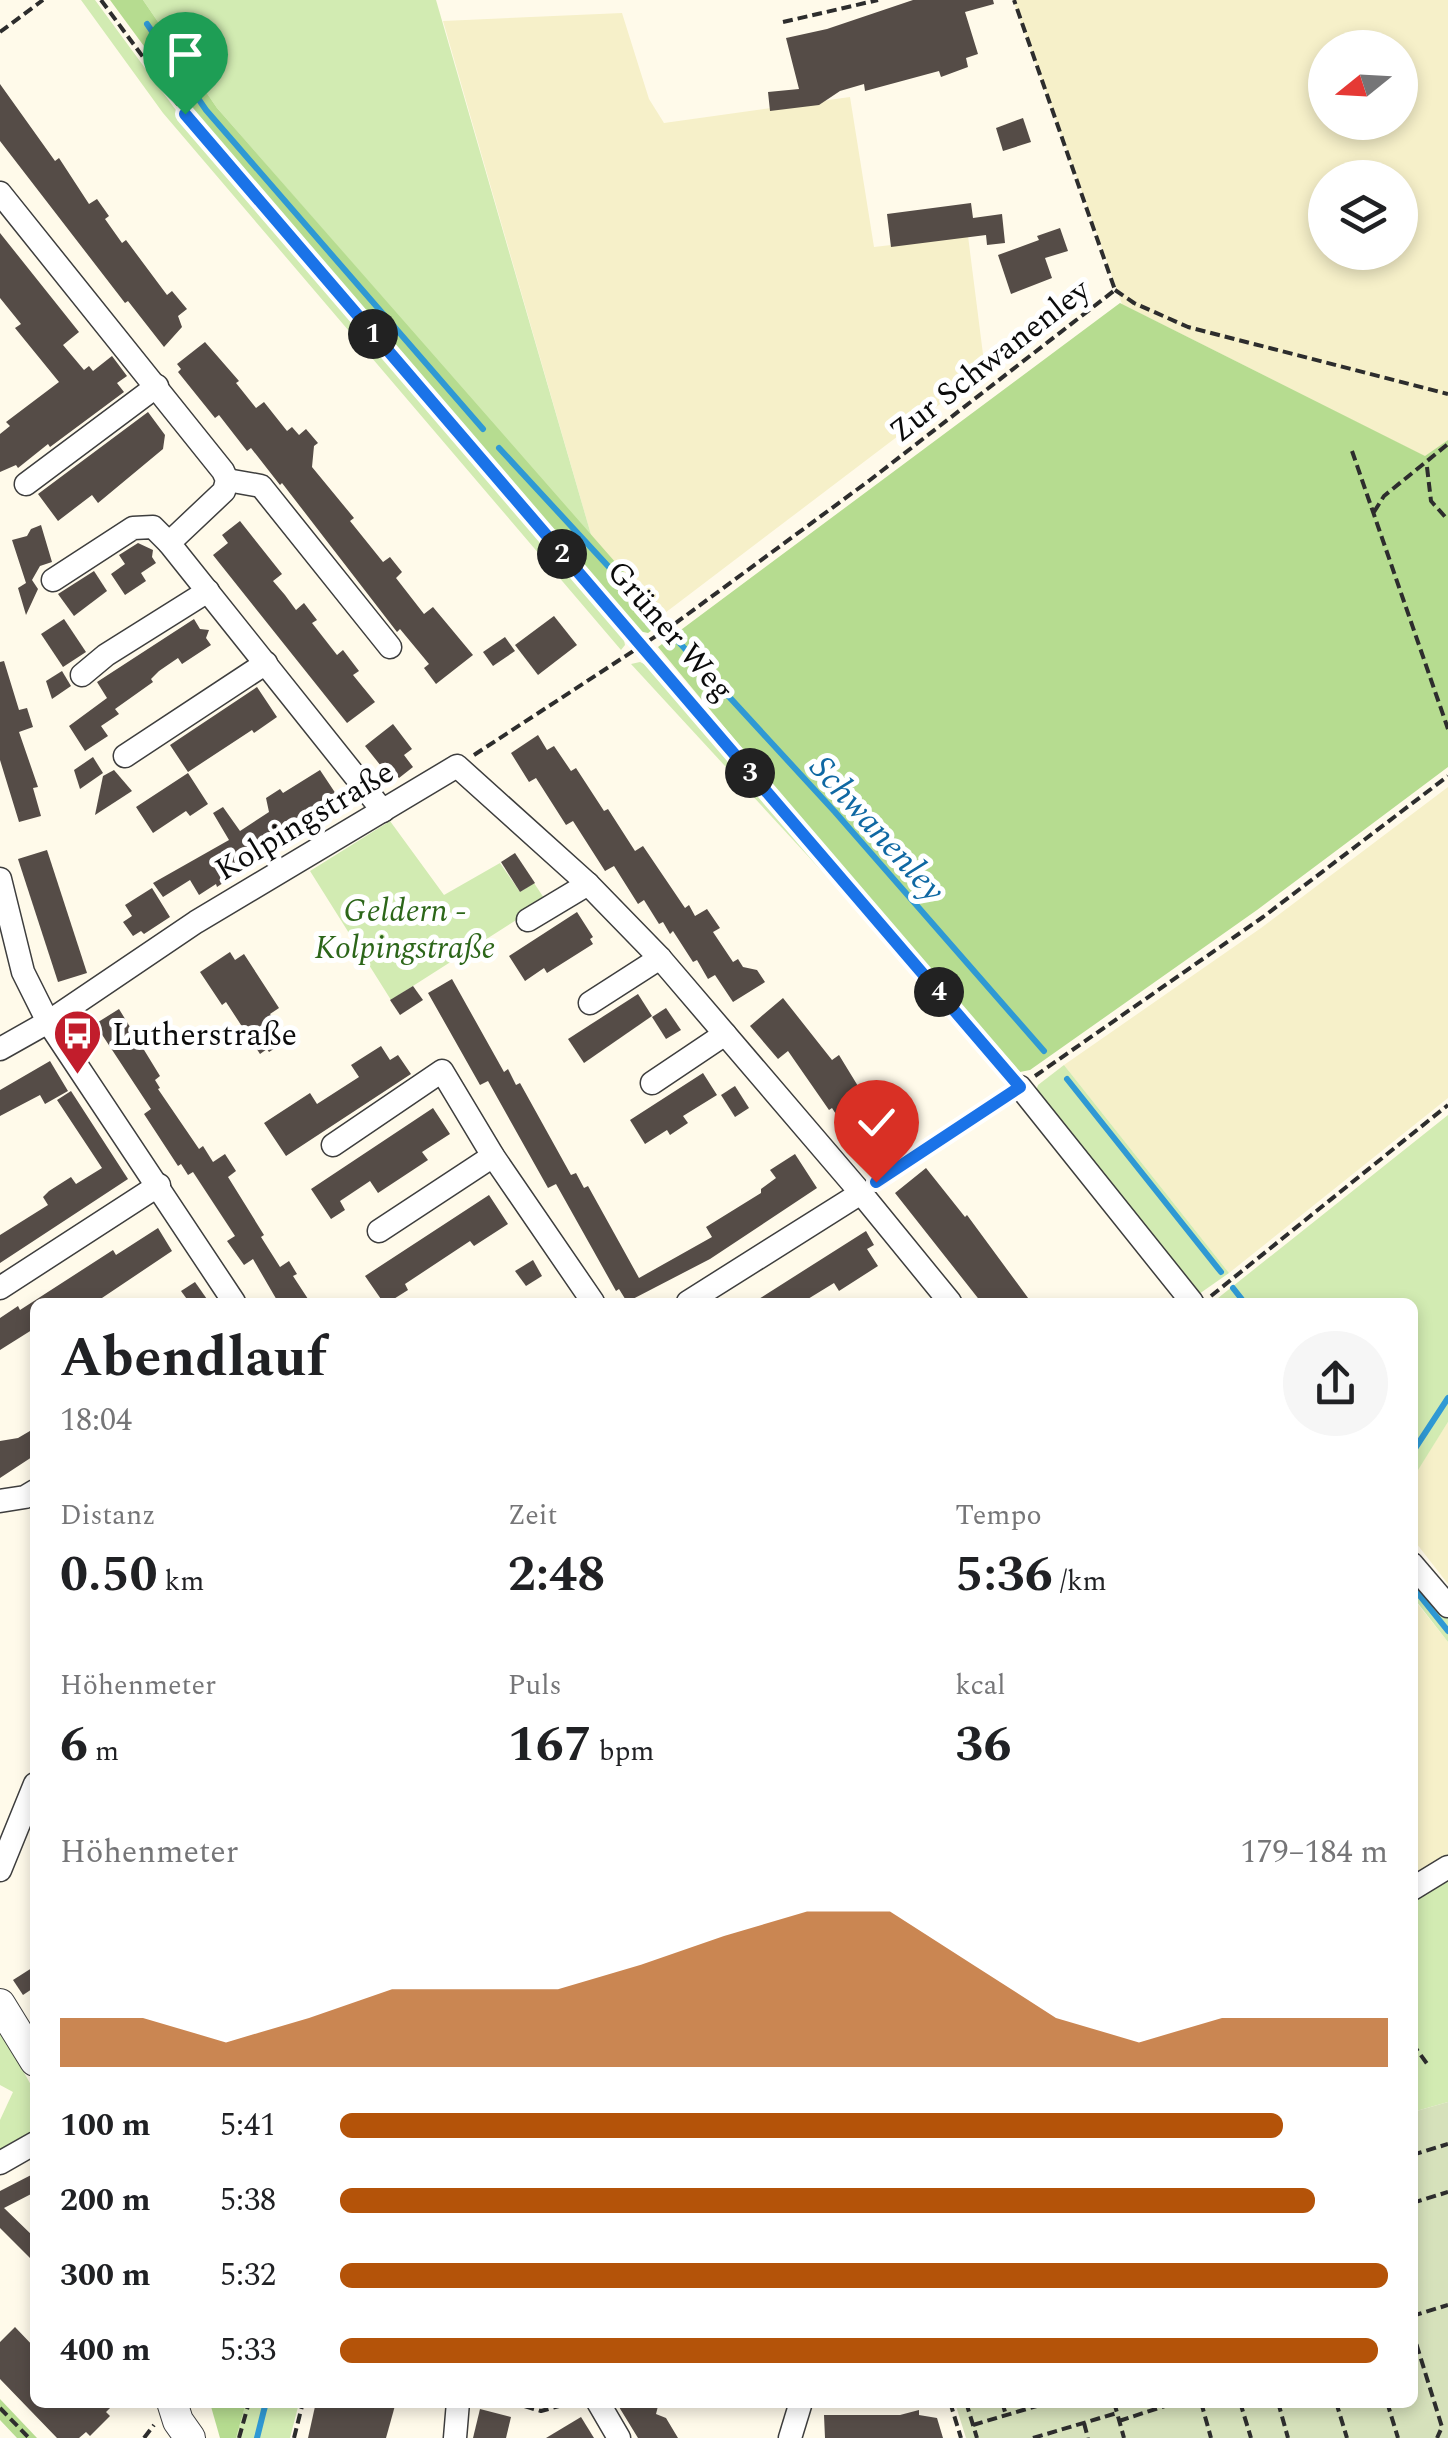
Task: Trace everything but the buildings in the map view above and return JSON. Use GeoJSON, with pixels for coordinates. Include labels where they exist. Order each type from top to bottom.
{"type":"FeatureCollection","features":[{"type":"Feature","properties":{"kind":"street"},"geometry":{"type":"LineString","coordinates":[[0,193],[215,458],[226,480],[224,492],[169,543]]}},
{"type":"Feature","properties":{"kind":"street"},"geometry":{"type":"LineString","coordinates":[[26,484],[158,386]]}},
{"type":"Feature","properties":{"kind":"street"},"geometry":{"type":"LineString","coordinates":[[226,480],[261,486],[390,647]]}},
{"type":"Feature","properties":{"kind":"street"},"geometry":{"type":"LineString","coordinates":[[53,580],[133,528],[153,527],[383,811]]}},
{"type":"Feature","properties":{"kind":"street"},"geometry":{"type":"LineString","coordinates":[[82,674],[208,591]]}},
{"type":"Feature","properties":{"kind":"street"},"geometry":{"type":"LineString","coordinates":[[125,756],[266,663]]}},
{"type":"Feature","properties":{"kind":"street"},"geometry":{"type":"LineString","coordinates":[[457,766],[588,884],[660,958],[947,1298]]}},
{"type":"Feature","properties":{"kind":"street","name":"Kolpingstraße"},"geometry":{"type":"LineString","coordinates":[[0,1050],[196,922],[457,766]]}},
{"type":"Feature","properties":{"kind":"street"},"geometry":{"type":"LineString","coordinates":[[0,879],[23,972],[48,1022],[231,1298]]}},
{"type":"Feature","properties":{"kind":"street"},"geometry":{"type":"LineString","coordinates":[[528,920],[588,884]]}},
{"type":"Feature","properties":{"kind":"street"},"geometry":{"type":"LineString","coordinates":[[590,1003],[660,958]]}},
{"type":"Feature","properties":{"kind":"street"},"geometry":{"type":"LineString","coordinates":[[652,1083],[725,1034]]}},
{"type":"Feature","properties":{"kind":"street"},"geometry":{"type":"LineString","coordinates":[[333,1145],[442,1070],[493,1156],[590,1298]]}},
{"type":"Feature","properties":{"kind":"street"},"geometry":{"type":"LineString","coordinates":[[1020,1087],[1189,1298]]}},
{"type":"Feature","properties":{"kind":"street"},"geometry":{"type":"LineString","coordinates":[[379,1231],[493,1156]]}},
{"type":"Feature","properties":{"kind":"street"},"geometry":{"type":"LineString","coordinates":[[0,1288],[159,1185]]}},
{"type":"Feature","properties":{"kind":"street"},"geometry":{"type":"LineString","coordinates":[[694,1298],[862,1193]]}},
{"type":"Feature","properties":{"kind":"street"},"geometry":{"type":"LineString","coordinates":[[0,1501],[30,1494]]}},
{"type":"Feature","properties":{"kind":"street"},"geometry":{"type":"LineString","coordinates":[[1418,1571],[1448,1606]]}},
{"type":"Feature","properties":{"kind":"street"},"geometry":{"type":"LineString","coordinates":[[0,1870],[30,1796]]}},
{"type":"Feature","properties":{"kind":"street"},"geometry":{"type":"LineString","coordinates":[[1418,1886],[1448,1868]]}},
{"type":"Feature","properties":{"kind":"street"},"geometry":{"type":"LineString","coordinates":[[0,2004],[30,2053]]}},
{"type":"Feature","properties":{"kind":"street"},"geometry":{"type":"LineString","coordinates":[[0,2163],[30,2147]]}},
{"type":"Feature","properties":{"kind":"street"},"geometry":{"type":"LineString","coordinates":[[174,2408],[178,2420],[193,2438],[199,2425],[195,2408]]}},
{"type":"Feature","properties":{"kind":"street"},"geometry":{"type":"LineString","coordinates":[[455,2438],[458,2408]]}},
{"type":"Feature","properties":{"kind":"street"},"geometry":{"type":"LineString","coordinates":[[602,2408],[619,2438]]}},
{"type":"Feature","properties":{"kind":"street"},"geometry":{"type":"LineString","coordinates":[[790,2438],[799,2408]]}},
{"type":"Feature","properties":{"kind":"path"},"geometry":{"type":"LineString","coordinates":[[0,32],[43,0]]}},
{"type":"Feature","properties":{"kind":"path","name":"Grüner Weg"},"geometry":{"type":"LineString","coordinates":[[101,0],[185,114],[1020,1087]]}},
{"type":"Feature","properties":{"kind":"path"},"geometry":{"type":"LineString","coordinates":[[783,22],[878,0]]}},
{"type":"Feature","properties":{"kind":"path","name":"Zur Schwanenley"},"geometry":{"type":"LineString","coordinates":[[641,646],[870,480],[1115,290],[1014,0]]}},
{"type":"Feature","properties":{"kind":"path"},"geometry":{"type":"LineString","coordinates":[[1115,290],[1134,304],[1188,327],[1448,394]]}},
{"type":"Feature","properties":{"kind":"path"},"geometry":{"type":"LineString","coordinates":[[1374,512],[1384,496],[1448,444]]}},
{"type":"Feature","properties":{"kind":"path"},"geometry":{"type":"LineString","coordinates":[[1352,450],[1448,729]]}},
{"type":"Feature","properties":{"kind":"path"},"geometry":{"type":"LineString","coordinates":[[1426,464],[1432,501],[1448,520]]}},
{"type":"Feature","properties":{"kind":"path"},"geometry":{"type":"LineString","coordinates":[[457,766],[641,646]]}},
{"type":"Feature","properties":{"kind":"path"},"geometry":{"type":"LineString","coordinates":[[862,1193],[1263,916],[1448,776]]}},
{"type":"Feature","properties":{"kind":"path"},"geometry":{"type":"LineString","coordinates":[[1208,1298],[1448,1105]]}},
{"type":"Feature","properties":{"kind":"path"},"geometry":{"type":"LineString","coordinates":[[1418,2051],[1428,2065]]}},
{"type":"Feature","properties":{"kind":"path"},"geometry":{"type":"LineString","coordinates":[[1418,2153],[1448,2144]]}},
{"type":"Feature","properties":{"kind":"path"},"geometry":{"type":"LineString","coordinates":[[1418,2201],[1448,2192]]}},
{"type":"Feature","properties":{"kind":"path"},"geometry":{"type":"LineString","coordinates":[[1418,2314],[1448,2305]]}},
{"type":"Feature","properties":{"kind":"path"},"geometry":{"type":"LineString","coordinates":[[1418,2349],[1440,2420],[1442,2431],[1437,2438]]}},
{"type":"Feature","properties":{"kind":"path"},"geometry":{"type":"LineString","coordinates":[[0,2408],[29,2438]]}},
{"type":"Feature","properties":{"kind":"path"},"geometry":{"type":"LineString","coordinates":[[239,2438],[247,2408]]}},
{"type":"Feature","properties":{"kind":"path"},"geometry":{"type":"LineString","coordinates":[[294,2438],[302,2408]]}},
{"type":"Feature","properties":{"kind":"path"},"geometry":{"type":"LineString","coordinates":[[952,2408],[962,2438]]}},
{"type":"Feature","properties":{"kind":"path"},"geometry":{"type":"LineString","coordinates":[[968,2408],[977,2438]]}},
{"type":"Feature","properties":{"kind":"path"},"geometry":{"type":"LineString","coordinates":[[1004,2408],[1006,2415]]}},
{"type":"Feature","properties":{"kind":"path"},"geometry":{"type":"LineString","coordinates":[[973,2425],[1030,2408]]}},
{"type":"Feature","properties":{"kind":"path"},"geometry":{"type":"LineString","coordinates":[[1116,2408],[1122,2437]]}},
{"type":"Feature","properties":{"kind":"path"},"geometry":{"type":"LineString","coordinates":[[1119,2421],[1159,2408]]}},
{"type":"Feature","properties":{"kind":"path"},"geometry":{"type":"LineString","coordinates":[[1202,2408],[1212,2438]]}},
{"type":"Feature","properties":{"kind":"path"},"geometry":{"type":"LineString","coordinates":[[1242,2408],[1251,2438]]}},
{"type":"Feature","properties":{"kind":"path"},"geometry":{"type":"LineString","coordinates":[[1280,2408],[1288,2438]]}},
{"type":"Feature","properties":{"kind":"path"},"geometry":{"type":"LineString","coordinates":[[1338,2408],[1347,2438]]}},
{"type":"Feature","properties":{"kind":"path"},"geometry":{"type":"LineString","coordinates":[[1388,2408],[1398,2438]]}},
{"type":"Feature","properties":{"kind":"path"},"geometry":{"type":"LineString","coordinates":[[1033,2438],[1117,2412]]}},
{"type":"Feature","properties":{"kind":"path"},"geometry":{"type":"LineString","coordinates":[[1440,2420],[1448,2418]]}},
{"type":"Feature","properties":{"kind":"path"},"geometry":{"type":"LineString","coordinates":[[1084,2423],[1088,2438]]}},
{"type":"Feature","properties":{"kind":"path"},"geometry":{"type":"LineString","coordinates":[[144,2438],[151,2429],[154,2438]]}},
{"type":"Feature","properties":{"kind":"shaded area"},"geometry":{"type":"Polygon","coordinates":[[[1013,0],[1448,0],[1448,440],[1426,457],[1122,304],[1013,0]]]}},
{"type":"Feature","properties":{"kind":"shaded area"},"geometry":{"type":"Polygon","coordinates":[[[622,13],[649,99],[664,123],[850,97],[874,247],[968,236],[985,370],[661,616],[592,538],[443,21],[622,13]]]}},
{"type":"Feature","properties":{"kind":"shaded area"},"geometry":{"type":"Polygon","coordinates":[[[1448,787],[1448,1098],[1229,1273],[1064,1065],[1261,928],[1448,787]]]}},
{"type":"Feature","properties":{"kind":"shaded area"},"geometry":{"type":"Polygon","coordinates":[[[1448,1422],[1448,1584],[1418,1545],[1418,1469],[1448,1422]]]}},
{"type":"Feature","properties":{"kind":"shaded area"},"geometry":{"type":"Polygon","coordinates":[[[1418,1604],[1448,1642],[1448,1861],[1418,1876],[1418,1604]]]}},
{"type":"Feature","properties":{"kind":"green space"},"geometry":{"type":"Polygon","coordinates":[[[81,0],[95,0],[181,117],[623,635],[625,645],[621,650],[163,113],[81,0]]]}},
{"type":"Feature","properties":{"kind":"green space"},"geometry":{"type":"Polygon","coordinates":[[[110,0],[143,0],[217,108],[666,620],[648,633],[634,630],[191,110],[110,0]]]}},
{"type":"Feature","properties":{"kind":"green space"},"geometry":{"type":"Polygon","coordinates":[[[143,0],[436,0],[592,538],[217,108],[143,0]]]}},
{"type":"Feature","properties":{"kind":"green space"},"geometry":{"type":"Polygon","coordinates":[[[1120,303],[1425,456],[1448,440],[1448,767],[1257,910],[1030,1070],[1020,1072],[843,870],[658,647],[1120,303]]]}},
{"type":"Feature","properties":{"kind":"green space"},"geometry":{"type":"Polygon","coordinates":[[[640,662],[652,668],[830,880],[631,664],[640,662]]]}},
{"type":"Feature","properties":{"kind":"green space","name":"Geldern - Kolpingstraße"},"geometry":{"type":"Polygon","coordinates":[[[390,821],[444,895],[500,863],[520,892],[534,883],[546,901],[391,1000],[310,871],[390,821]]]}},
{"type":"Feature","properties":{"kind":"green space"},"geometry":{"type":"Polygon","coordinates":[[[1064,1065],[1229,1273],[1199,1294],[1036,1091],[1038,1085],[1064,1065]]]}},
{"type":"Feature","properties":{"kind":"green space"},"geometry":{"type":"Polygon","coordinates":[[[1448,1115],[1448,1422],[1418,1470],[1418,1298],[1218,1298],[1448,1115]]]}},
{"type":"Feature","properties":{"kind":"green space"},"geometry":{"type":"Polygon","coordinates":[[[1418,1578],[1448,1614],[1448,1642],[1418,1603],[1418,1578]]]}},
{"type":"Feature","properties":{"kind":"green space"},"geometry":{"type":"Polygon","coordinates":[[[1448,1879],[1448,2102],[1418,2111],[1418,1894],[1448,1879]]]}},
{"type":"Feature","properties":{"kind":"green space"},"geometry":{"type":"Polygon","coordinates":[[[0,2030],[30,2083],[30,2132],[0,2151],[0,2120],[13,2092],[0,2085],[0,2030]]]}},
{"type":"Feature","properties":{"kind":"green space"},"geometry":{"type":"Polygon","coordinates":[[[1448,2102],[1448,2438],[966,2438],[957,2408],[1418,2408],[1418,2111],[1448,2102]]]}},
{"type":"Feature","properties":{"kind":"green space"},"geometry":{"type":"Polygon","coordinates":[[[0,2399],[37,2438],[17,2438],[0,2420],[0,2399]]]}},
{"type":"Feature","properties":{"kind":"green space"},"geometry":{"type":"Polygon","coordinates":[[[211,2408],[245,2408],[236,2438],[220,2438],[211,2408]]]}},
{"type":"Feature","properties":{"kind":"green space"},"geometry":{"type":"Polygon","coordinates":[[[245,2408],[298,2408],[290,2438],[236,2438],[245,2408]]]}},
{"type":"Feature","properties":{"kind":"waterway","name":"Schwanenley"},"geometry":{"type":"LineString","coordinates":[[147,24],[206,110],[483,429]]}},
{"type":"Feature","properties":{"kind":"waterway","name":"Schwanenley"},"geometry":{"type":"LineString","coordinates":[[499,448],[656,618]]}},
{"type":"Feature","properties":{"kind":"waterway","name":"Schwanenley"},"geometry":{"type":"LineString","coordinates":[[675,638],[835,812],[1044,1051]]}},
{"type":"Feature","properties":{"kind":"waterway","name":"Schwanenley"},"geometry":{"type":"LineString","coordinates":[[1067,1079],[1221,1272]]}},
{"type":"Feature","properties":{"kind":"waterway","name":"Schwanenley"},"geometry":{"type":"LineString","coordinates":[[1233,1288],[1241,1298]]}},
{"type":"Feature","properties":{"kind":"waterway"},"geometry":{"type":"LineString","coordinates":[[1418,1444],[1448,1398]]}},
{"type":"Feature","properties":{"kind":"waterway"},"geometry":{"type":"LineString","coordinates":[[1418,1594],[1448,1631]]}},
{"type":"Feature","properties":{"kind":"waterway"},"geometry":{"type":"LineString","coordinates":[[257,2438],[264,2408]]}},
{"type":"Feature","properties":{"kind":"place","name":"Lutherstraße"},"geometry":{"type":"Point","coordinates":[77,1076]}},
{"type":"Feature","properties":{"kind":"route"},"geometry":{"type":"LineString","coordinates":[[185,114],[1020,1087],[876,1182]]}}]}
